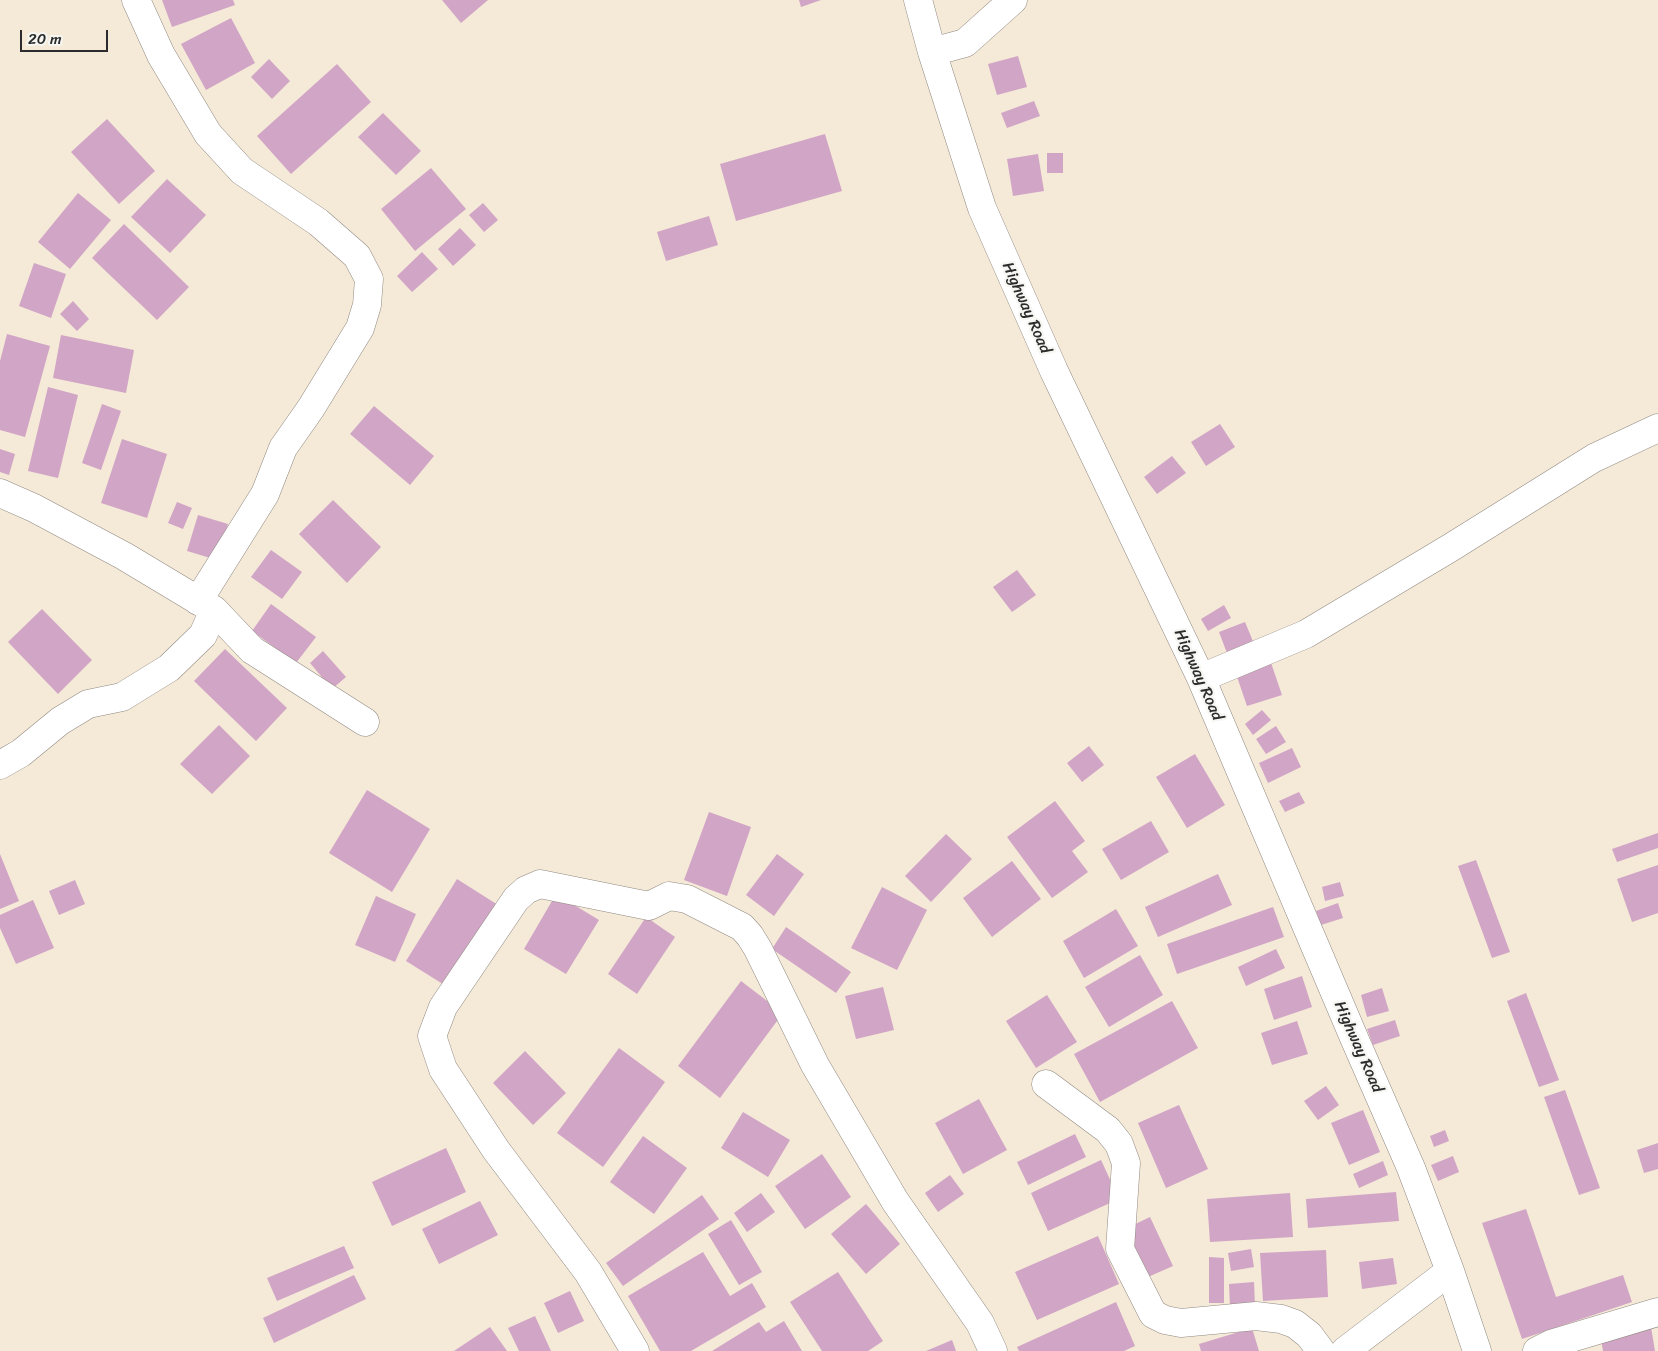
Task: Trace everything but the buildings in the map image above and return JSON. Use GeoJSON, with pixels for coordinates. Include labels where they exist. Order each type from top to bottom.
{"type":"FeatureCollection","features":[{"type":"Feature","properties":{"kind":"street"},"geometry":{"type":"LineString","coordinates":[[0,765],[21,752],[60,721],[88,704],[122,697],[169,668],[203,635],[206,606],[265,494],[283,448],[311,408],[360,328],[367,305],[369,279],[357,256],[318,222],[242,171],[208,134],[161,55],[136,0]]}},
{"type":"Feature","properties":{"kind":"street","name":"Highway Road"},"geometry":{"type":"LineString","coordinates":[[918,0],[932,52],[982,208],[1054,370],[1201,678],[1354,1040],[1411,1168],[1450,1271],[1477,1351]]}},
{"type":"Feature","properties":{"kind":"street"},"geometry":{"type":"LineString","coordinates":[[932,52],[965,43],[1013,0]]}},
{"type":"Feature","properties":{"kind":"street"},"geometry":{"type":"LineString","coordinates":[[1201,678],[1306,634],[1450,548],[1594,458],[1658,428]]}},
{"type":"Feature","properties":{"kind":"street"},"geometry":{"type":"LineString","coordinates":[[0,493],[34,508],[124,556],[206,606],[252,650],[364,722]]}},
{"type":"Feature","properties":{"kind":"street"},"geometry":{"type":"LineString","coordinates":[[635,1351],[588,1272],[496,1150],[443,1069],[432,1036],[444,1006],[516,899],[526,890],[540,884],[648,906],[669,896],[687,899],[742,927],[758,949],[815,1065],[895,1201],[980,1323],[993,1351]]}},
{"type":"Feature","properties":{"kind":"street"},"geometry":{"type":"LineString","coordinates":[[1046,1084],[1108,1130],[1119,1144],[1126,1163],[1120,1249],[1153,1314],[1165,1320],[1181,1323],[1256,1316],[1281,1319],[1295,1324],[1309,1335],[1321,1351]]}},
{"type":"Feature","properties":{"kind":"street"},"geometry":{"type":"LineString","coordinates":[[1345,1351],[1450,1271]]}},
{"type":"Feature","properties":{"kind":"street"},"geometry":{"type":"LineString","coordinates":[[1537,1351],[1551,1344],[1658,1312]]}}]}
